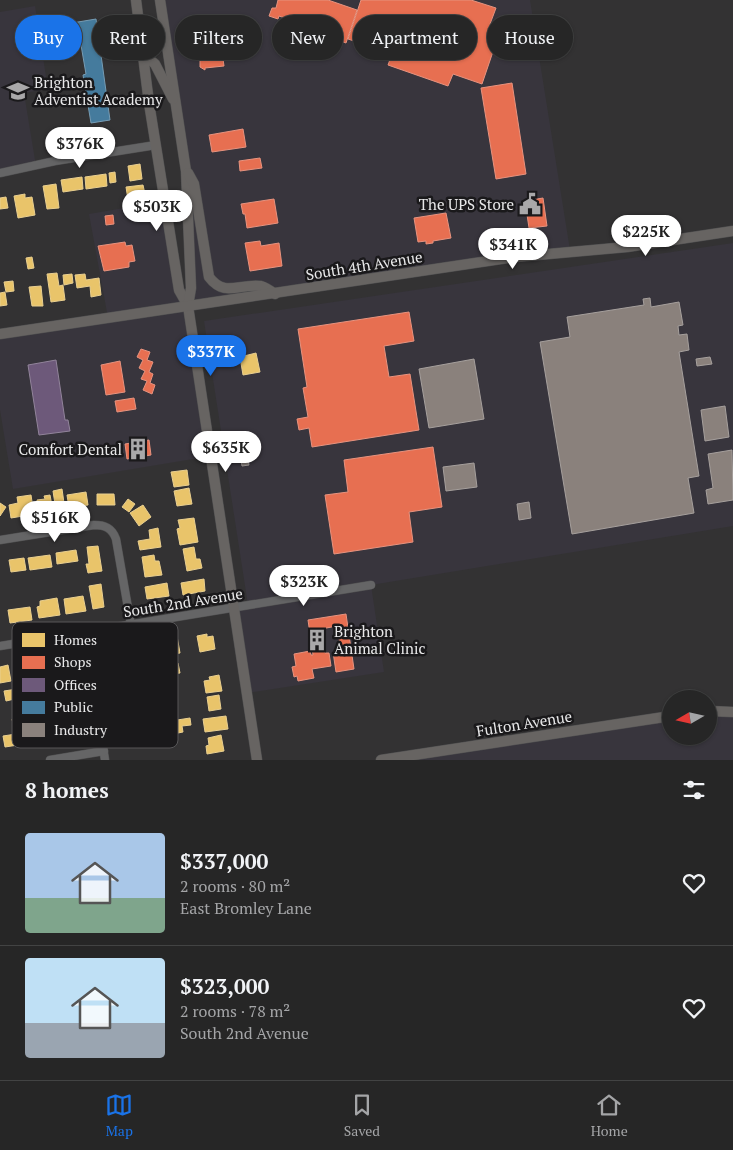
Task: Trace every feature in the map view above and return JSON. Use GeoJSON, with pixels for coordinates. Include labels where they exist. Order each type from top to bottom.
{"type":"FeatureCollection","features":[{"type":"Feature","properties":{"kind":"main road"},"geometry":{"type":"LineString","coordinates":[[136,0],[138,15]]}},
{"type":"Feature","properties":{"kind":"main road"},"geometry":{"type":"LineString","coordinates":[[138,15],[146,0]]}},
{"type":"Feature","properties":{"kind":"main road"},"geometry":{"type":"LineString","coordinates":[[160,0],[186,171],[191,288],[188,306],[258,760]]}},
{"type":"Feature","properties":{"kind":"main road"},"geometry":{"type":"LineString","coordinates":[[144,60],[179,290],[188,306]]}},
{"type":"Feature","properties":{"kind":"main road"},"geometry":{"type":"LineString","coordinates":[[150,60],[154,64],[177,107]]}},
{"type":"Feature","properties":{"kind":"main road"},"geometry":{"type":"LineString","coordinates":[[186,171],[194,184],[209,276],[215,284],[223,288],[262,286],[275,294]]}},
{"type":"Feature","properties":{"kind":"main road","name":"South 4th Avenue"},"geometry":{"type":"LineString","coordinates":[[0,334],[515,258],[627,247],[733,231]]}},
{"type":"Feature","properties":{"kind":"main road"},"geometry":{"type":"LineString","coordinates":[[718,711],[733,712]]}},
{"type":"Feature","properties":{"kind":"main road","name":"Fulton Avenue"},"geometry":{"type":"LineString","coordinates":[[381,760],[662,717]]}},
{"type":"Feature","properties":{"kind":"street"},"geometry":{"type":"LineString","coordinates":[[0,174],[56,161],[156,145]]}},
{"type":"Feature","properties":{"kind":"street"},"geometry":{"type":"LineString","coordinates":[[0,540],[94,525],[102,525],[110,529],[115,535],[117,543],[131,622]]}},
{"type":"Feature","properties":{"kind":"street","name":"South 2nd Avenue"},"geometry":{"type":"LineString","coordinates":[[144,622],[371,585]]}},
{"type":"Feature","properties":{"kind":"street"},"geometry":{"type":"LineString","coordinates":[[104,748],[105,760]]}},
{"type":"Feature","properties":{"kind":"street"},"geometry":{"type":"LineString","coordinates":[[50,760],[104,751]]}},
{"type":"Feature","properties":{"kind":"shaded area"},"geometry":{"type":"Polygon","coordinates":[[[160,0],[530,0],[532,15],[487,15],[487,60],[540,60],[570,250],[188,306],[211,456],[13,489],[0,410],[0,334],[108,318],[89,214],[165,201],[187,305],[179,117],[165,31],[165,15],[162,15],[160,0]]]}},
{"type":"Feature","properties":{"kind":"shaded area","name":"Brighton Adventist Academy"},"geometry":{"type":"Polygon","coordinates":[[[35,6],[36,15],[15,15],[15,60],[43,60],[48,89],[24,93],[36,166],[0,173],[0,12],[35,6]]]}},
{"type":"Feature","properties":{"kind":"shaded area"},"geometry":{"type":"Polygon","coordinates":[[[733,243],[733,526],[371,585],[384,672],[247,693],[234,607],[248,605],[204,321],[733,243]]]}},
{"type":"Feature","properties":{"kind":"shaded area"},"geometry":{"type":"Polygon","coordinates":[[[718,711],[733,712],[733,760],[381,760],[662,717],[662,745],[718,745],[718,711]]]}},
{"type":"Feature","properties":{"kind":"building: Homes"},"geometry":{"type":"Polygon","coordinates":[[[140,164],[142,179],[130,181],[128,166],[140,164]]]}},
{"type":"Feature","properties":{"kind":"building: Homes"},"geometry":{"type":"Polygon","coordinates":[[[115,172],[116,182],[110,183],[109,173],[115,172]]]}},
{"type":"Feature","properties":{"kind":"building: Homes"},"geometry":{"type":"Polygon","coordinates":[[[106,174],[107,186],[86,189],[85,177],[106,174]]]}},
{"type":"Feature","properties":{"kind":"building: Homes"},"geometry":{"type":"Polygon","coordinates":[[[82,177],[83,189],[63,192],[61,180],[82,177]]]}},
{"type":"Feature","properties":{"kind":"building: Homes"},"geometry":{"type":"Polygon","coordinates":[[[56,184],[59,208],[47,209],[43,186],[56,184]]]}},
{"type":"Feature","properties":{"kind":"building: Homes"},"geometry":{"type":"Polygon","coordinates":[[[143,185],[145,194],[142,194],[143,199],[138,199],[139,204],[129,206],[126,187],[143,185]]]}},
{"type":"Feature","properties":{"kind":"building: Homes"},"geometry":{"type":"Polygon","coordinates":[[[25,194],[25,198],[32,197],[35,215],[18,218],[14,196],[25,194]]]}},
{"type":"Feature","properties":{"kind":"building: Homes"},"geometry":{"type":"Polygon","coordinates":[[[6,197],[8,208],[0,209],[0,198],[6,197]]]}},
{"type":"Feature","properties":{"kind":"building: Homes"},"geometry":{"type":"Polygon","coordinates":[[[32,257],[34,268],[28,269],[26,258],[32,257]]]}},
{"type":"Feature","properties":{"kind":"building: Homes"},"geometry":{"type":"Polygon","coordinates":[[[57,273],[59,286],[63,285],[65,300],[51,302],[47,274],[57,273]]]}},
{"type":"Feature","properties":{"kind":"building: Homes"},"geometry":{"type":"Polygon","coordinates":[[[72,274],[73,283],[64,285],[63,275],[72,274]]]}},
{"type":"Feature","properties":{"kind":"building: Homes"},"geometry":{"type":"Polygon","coordinates":[[[85,274],[86,280],[99,278],[101,295],[91,297],[90,286],[77,288],[75,275],[85,274]]]}},
{"type":"Feature","properties":{"kind":"building: Homes"},"geometry":{"type":"Polygon","coordinates":[[[13,281],[14,291],[6,292],[4,282],[13,281]]]}},
{"type":"Feature","properties":{"kind":"building: Homes"},"geometry":{"type":"Polygon","coordinates":[[[41,286],[43,306],[32,306],[29,287],[41,286]]]}},
{"type":"Feature","properties":{"kind":"building: Homes"},"geometry":{"type":"Polygon","coordinates":[[[5,292],[7,305],[0,306],[0,293],[5,292]]]}},
{"type":"Feature","properties":{"kind":"building: Homes"},"geometry":{"type":"Polygon","coordinates":[[[256,353],[260,372],[243,375],[240,357],[256,353]]]}},
{"type":"Feature","properties":{"kind":"building: Homes"},"geometry":{"type":"Polygon","coordinates":[[[187,470],[189,485],[174,487],[171,472],[187,470]]]}},
{"type":"Feature","properties":{"kind":"building: Homes"},"geometry":{"type":"Polygon","coordinates":[[[189,488],[192,504],[177,506],[174,491],[189,488]]]}},
{"type":"Feature","properties":{"kind":"building: Homes"},"geometry":{"type":"Polygon","coordinates":[[[62,489],[64,503],[55,504],[53,491],[62,489]]]}},
{"type":"Feature","properties":{"kind":"building: Homes"},"geometry":{"type":"Polygon","coordinates":[[[86,492],[88,505],[69,508],[67,495],[86,492]]]}},
{"type":"Feature","properties":{"kind":"building: Homes"},"geometry":{"type":"Polygon","coordinates":[[[97,494],[114,494],[115,505],[97,505],[97,494]]]}},
{"type":"Feature","properties":{"kind":"building: Homes"},"geometry":{"type":"Polygon","coordinates":[[[31,495],[33,508],[28,509],[29,515],[11,518],[9,505],[18,503],[17,497],[31,495]]]}},
{"type":"Feature","properties":{"kind":"building: Homes"},"geometry":{"type":"Polygon","coordinates":[[[50,495],[53,511],[39,513],[37,500],[45,499],[44,496],[50,495]]]}},
{"type":"Feature","properties":{"kind":"building: Homes"},"geometry":{"type":"Polygon","coordinates":[[[128,499],[135,504],[129,512],[122,507],[128,499]]]}},
{"type":"Feature","properties":{"kind":"building: Homes"},"geometry":{"type":"Polygon","coordinates":[[[0,503],[6,507],[0,516],[0,503]]]}},
{"type":"Feature","properties":{"kind":"building: Homes"},"geometry":{"type":"Polygon","coordinates":[[[143,505],[151,517],[139,526],[130,513],[143,505]]]}},
{"type":"Feature","properties":{"kind":"building: Homes"},"geometry":{"type":"Polygon","coordinates":[[[194,518],[198,542],[180,545],[177,529],[180,528],[178,520],[194,518]]]}},
{"type":"Feature","properties":{"kind":"building: Homes"},"geometry":{"type":"Polygon","coordinates":[[[158,528],[161,547],[140,550],[138,541],[150,539],[149,530],[158,528]]]}},
{"type":"Feature","properties":{"kind":"building: Homes"},"geometry":{"type":"Polygon","coordinates":[[[98,546],[102,571],[88,573],[86,564],[89,564],[87,547],[98,546]]]}},
{"type":"Feature","properties":{"kind":"building: Homes"},"geometry":{"type":"Polygon","coordinates":[[[194,547],[196,559],[200,559],[202,568],[187,571],[183,549],[194,547]]]}},
{"type":"Feature","properties":{"kind":"building: Homes"},"geometry":{"type":"Polygon","coordinates":[[[76,550],[78,561],[57,564],[56,553],[76,550]]]}},
{"type":"Feature","properties":{"kind":"building: Homes"},"geometry":{"type":"Polygon","coordinates":[[[50,555],[52,567],[30,570],[28,558],[50,555]]]}},
{"type":"Feature","properties":{"kind":"building: Homes"},"geometry":{"type":"Polygon","coordinates":[[[154,555],[155,561],[159,561],[162,575],[145,577],[142,557],[154,555]]]}},
{"type":"Feature","properties":{"kind":"building: Homes"},"geometry":{"type":"Polygon","coordinates":[[[24,558],[26,570],[11,572],[9,560],[24,558]]]}},
{"type":"Feature","properties":{"kind":"building: Homes"},"geometry":{"type":"Polygon","coordinates":[[[204,579],[205,591],[183,595],[181,583],[204,579]]]}},
{"type":"Feature","properties":{"kind":"building: Homes"},"geometry":{"type":"Polygon","coordinates":[[[167,583],[169,596],[147,599],[145,587],[167,583]]]}},
{"type":"Feature","properties":{"kind":"building: Homes"},"geometry":{"type":"Polygon","coordinates":[[[101,584],[104,607],[93,609],[89,586],[101,584]]]}},
{"type":"Feature","properties":{"kind":"building: Homes"},"geometry":{"type":"Polygon","coordinates":[[[83,596],[86,611],[66,614],[64,599],[83,596]]]}},
{"type":"Feature","properties":{"kind":"building: Homes"},"geometry":{"type":"Polygon","coordinates":[[[57,598],[60,615],[39,618],[37,607],[40,606],[40,601],[57,598]]]}},
{"type":"Feature","properties":{"kind":"building: Homes"},"geometry":{"type":"Polygon","coordinates":[[[30,607],[32,620],[10,623],[8,610],[30,607]]]}},
{"type":"Feature","properties":{"kind":"building: Homes"},"geometry":{"type":"Polygon","coordinates":[[[207,634],[207,637],[213,636],[215,649],[200,652],[197,636],[207,634]]]}},
{"type":"Feature","properties":{"kind":"building: Homes"},"geometry":{"type":"Polygon","coordinates":[[[8,665],[11,681],[0,683],[0,667],[8,665]]]}},
{"type":"Feature","properties":{"kind":"building: Homes"},"geometry":{"type":"Polygon","coordinates":[[[219,675],[222,691],[206,693],[204,681],[210,680],[209,677],[219,675]]]}},
{"type":"Feature","properties":{"kind":"building: Homes"},"geometry":{"type":"Polygon","coordinates":[[[12,690],[12,700],[6,701],[4,691],[12,690]]]}},
{"type":"Feature","properties":{"kind":"building: Homes"},"geometry":{"type":"Polygon","coordinates":[[[219,695],[221,709],[209,711],[207,697],[219,695]]]}},
{"type":"Feature","properties":{"kind":"building: Homes"},"geometry":{"type":"Polygon","coordinates":[[[226,716],[228,729],[205,732],[203,719],[226,716]]]}},
{"type":"Feature","properties":{"kind":"building: Homes"},"geometry":{"type":"Polygon","coordinates":[[[190,718],[191,725],[182,726],[183,732],[178,733],[178,720],[190,718]]]}},
{"type":"Feature","properties":{"kind":"building: Homes"},"geometry":{"type":"Polygon","coordinates":[[[12,735],[12,746],[5,747],[3,736],[12,735]]]}},
{"type":"Feature","properties":{"kind":"building: Homes"},"geometry":{"type":"Polygon","coordinates":[[[221,735],[224,751],[207,754],[208,738],[221,735]]]}},
{"type":"Feature","properties":{"kind":"building: Shops"},"geometry":{"type":"Polygon","coordinates":[[[278,0],[328,0],[357,10],[355,15],[353,15],[353,22],[346,43],[343,42],[343,15],[269,16],[272,8],[276,8],[278,0]]]}},
{"type":"Feature","properties":{"kind":"building: Shops"},"geometry":{"type":"Polygon","coordinates":[[[361,0],[471,0],[496,8],[493,15],[487,15],[487,60],[490,60],[482,84],[453,74],[448,86],[388,65],[390,60],[477,60],[477,15],[356,15],[361,0]]]}},
{"type":"Feature","properties":{"kind":"building: Shops"},"geometry":{"type":"Polygon","coordinates":[[[353,24],[353,41],[348,39],[353,24]]]}},
{"type":"Feature","properties":{"kind":"building: Shops"},"geometry":{"type":"Polygon","coordinates":[[[200,60],[223,60],[224,66],[205,68],[205,70],[200,67],[200,60]]]}},
{"type":"Feature","properties":{"kind":"building: Shops"},"geometry":{"type":"Polygon","coordinates":[[[512,83],[526,174],[496,179],[481,88],[512,83]]]}},
{"type":"Feature","properties":{"kind":"building: Shops"},"geometry":{"type":"Polygon","coordinates":[[[243,129],[246,147],[212,152],[209,135],[243,129]]]}},
{"type":"Feature","properties":{"kind":"building: Shops"},"geometry":{"type":"Polygon","coordinates":[[[260,158],[262,168],[240,171],[239,161],[260,158]]]}},
{"type":"Feature","properties":{"kind":"building: Shops"},"geometry":{"type":"Polygon","coordinates":[[[543,198],[547,226],[529,228],[525,201],[543,198]]]}},
{"type":"Feature","properties":{"kind":"building: Shops"},"geometry":{"type":"Polygon","coordinates":[[[274,199],[278,223],[247,228],[241,204],[274,199]]]}},
{"type":"Feature","properties":{"kind":"building: Shops"},"geometry":{"type":"Polygon","coordinates":[[[446,213],[451,238],[426,244],[426,241],[418,242],[414,218],[446,213]]]}},
{"type":"Feature","properties":{"kind":"building: Shops"},"geometry":{"type":"Polygon","coordinates":[[[113,215],[114,224],[106,225],[105,216],[113,215]]]}},
{"type":"Feature","properties":{"kind":"building: Shops"},"geometry":{"type":"Polygon","coordinates":[[[260,241],[261,246],[279,243],[282,266],[250,271],[245,243],[260,241]]]}},
{"type":"Feature","properties":{"kind":"building: Shops"},"geometry":{"type":"Polygon","coordinates":[[[125,242],[126,246],[132,245],[135,261],[129,262],[129,267],[104,271],[98,246],[125,242]]]}},
{"type":"Feature","properties":{"kind":"building: Shops"},"geometry":{"type":"Polygon","coordinates":[[[409,312],[414,341],[384,346],[389,377],[410,374],[419,430],[312,447],[309,428],[299,430],[297,419],[308,417],[303,388],[307,387],[298,329],[409,312]]]}},
{"type":"Feature","properties":{"kind":"building: Shops"},"geometry":{"type":"Polygon","coordinates":[[[141,349],[150,352],[147,360],[153,362],[149,372],[153,374],[150,383],[155,385],[152,394],[143,390],[147,381],[141,379],[145,371],[139,368],[143,360],[137,357],[141,349]]]}},
{"type":"Feature","properties":{"kind":"building: Shops"},"geometry":{"type":"Polygon","coordinates":[[[120,361],[125,392],[106,395],[101,365],[120,361]]]}},
{"type":"Feature","properties":{"kind":"building: Shops"},"geometry":{"type":"Polygon","coordinates":[[[134,398],[136,409],[117,412],[115,401],[134,398]]]}},
{"type":"Feature","properties":{"kind":"building: Shops","name":"Comfort Dental"},"geometry":{"type":"Polygon","coordinates":[[[149,440],[151,455],[127,459],[125,444],[149,440]]]}},
{"type":"Feature","properties":{"kind":"building: Shops"},"geometry":{"type":"Polygon","coordinates":[[[433,447],[442,507],[409,512],[413,542],[334,554],[325,495],[348,492],[344,460],[433,447]]]}},
{"type":"Feature","properties":{"kind":"building: Shops","name":"Brighton Animal Clinic"},"geometry":{"type":"Polygon","coordinates":[[[346,614],[354,669],[336,672],[333,652],[341,651],[337,626],[321,629],[325,653],[329,653],[331,666],[312,669],[314,678],[298,681],[297,676],[294,677],[292,667],[296,666],[294,654],[310,651],[311,655],[313,655],[308,620],[346,614]]]}},
{"type":"Feature","properties":{"kind":"building: Offices"},"geometry":{"type":"Polygon","coordinates":[[[56,360],[65,420],[68,420],[70,431],[39,435],[28,365],[56,360]]]}},
{"type":"Feature","properties":{"kind":"building: Public"},"geometry":{"type":"Polygon","coordinates":[[[92,20],[92,60],[102,60],[110,120],[91,123],[83,75],[86,74],[82,51],[82,21],[92,20]]]}},
{"type":"Feature","properties":{"kind":"building: Industry"},"geometry":{"type":"Polygon","coordinates":[[[650,298],[651,307],[679,302],[683,325],[678,326],[679,335],[687,334],[689,350],[679,352],[699,476],[688,478],[694,513],[572,534],[540,342],[570,337],[567,317],[644,305],[643,299],[650,298]]]}},
{"type":"Feature","properties":{"kind":"building: Industry"},"geometry":{"type":"Polygon","coordinates":[[[710,357],[712,364],[697,366],[696,359],[710,357]]]}},
{"type":"Feature","properties":{"kind":"building: Industry"},"geometry":{"type":"Polygon","coordinates":[[[474,359],[484,419],[429,428],[419,369],[474,359]]]}},
{"type":"Feature","properties":{"kind":"building: Industry"},"geometry":{"type":"Polygon","coordinates":[[[725,406],[729,437],[705,441],[701,410],[725,406]]]}},
{"type":"Feature","properties":{"kind":"building: Industry"},"geometry":{"type":"Polygon","coordinates":[[[246,449],[249,465],[242,466],[239,450],[246,449]]]}},
{"type":"Feature","properties":{"kind":"building: Industry"},"geometry":{"type":"Polygon","coordinates":[[[732,450],[733,500],[708,504],[706,490],[713,488],[708,454],[732,450]]]}},
{"type":"Feature","properties":{"kind":"building: Industry"},"geometry":{"type":"Polygon","coordinates":[[[474,463],[477,487],[446,491],[443,467],[474,463]]]}},
{"type":"Feature","properties":{"kind":"building: Industry"},"geometry":{"type":"Polygon","coordinates":[[[529,502],[531,518],[519,520],[517,504],[529,502]]]}},
{"type":"Feature","properties":{"kind":"place","name":"Brighton Adventist Academy"},"geometry":{"type":"Point","coordinates":[18,91]}},
{"type":"Feature","properties":{"kind":"place","name":"The UPS Store"},"geometry":{"type":"Point","coordinates":[530,204]}},
{"type":"Feature","properties":{"kind":"place","name":"Comfort Dental"},"geometry":{"type":"Point","coordinates":[138,449]}},
{"type":"Feature","properties":{"kind":"place","name":"Brighton Animal Clinic"},"geometry":{"type":"Point","coordinates":[317,640]}}]}
